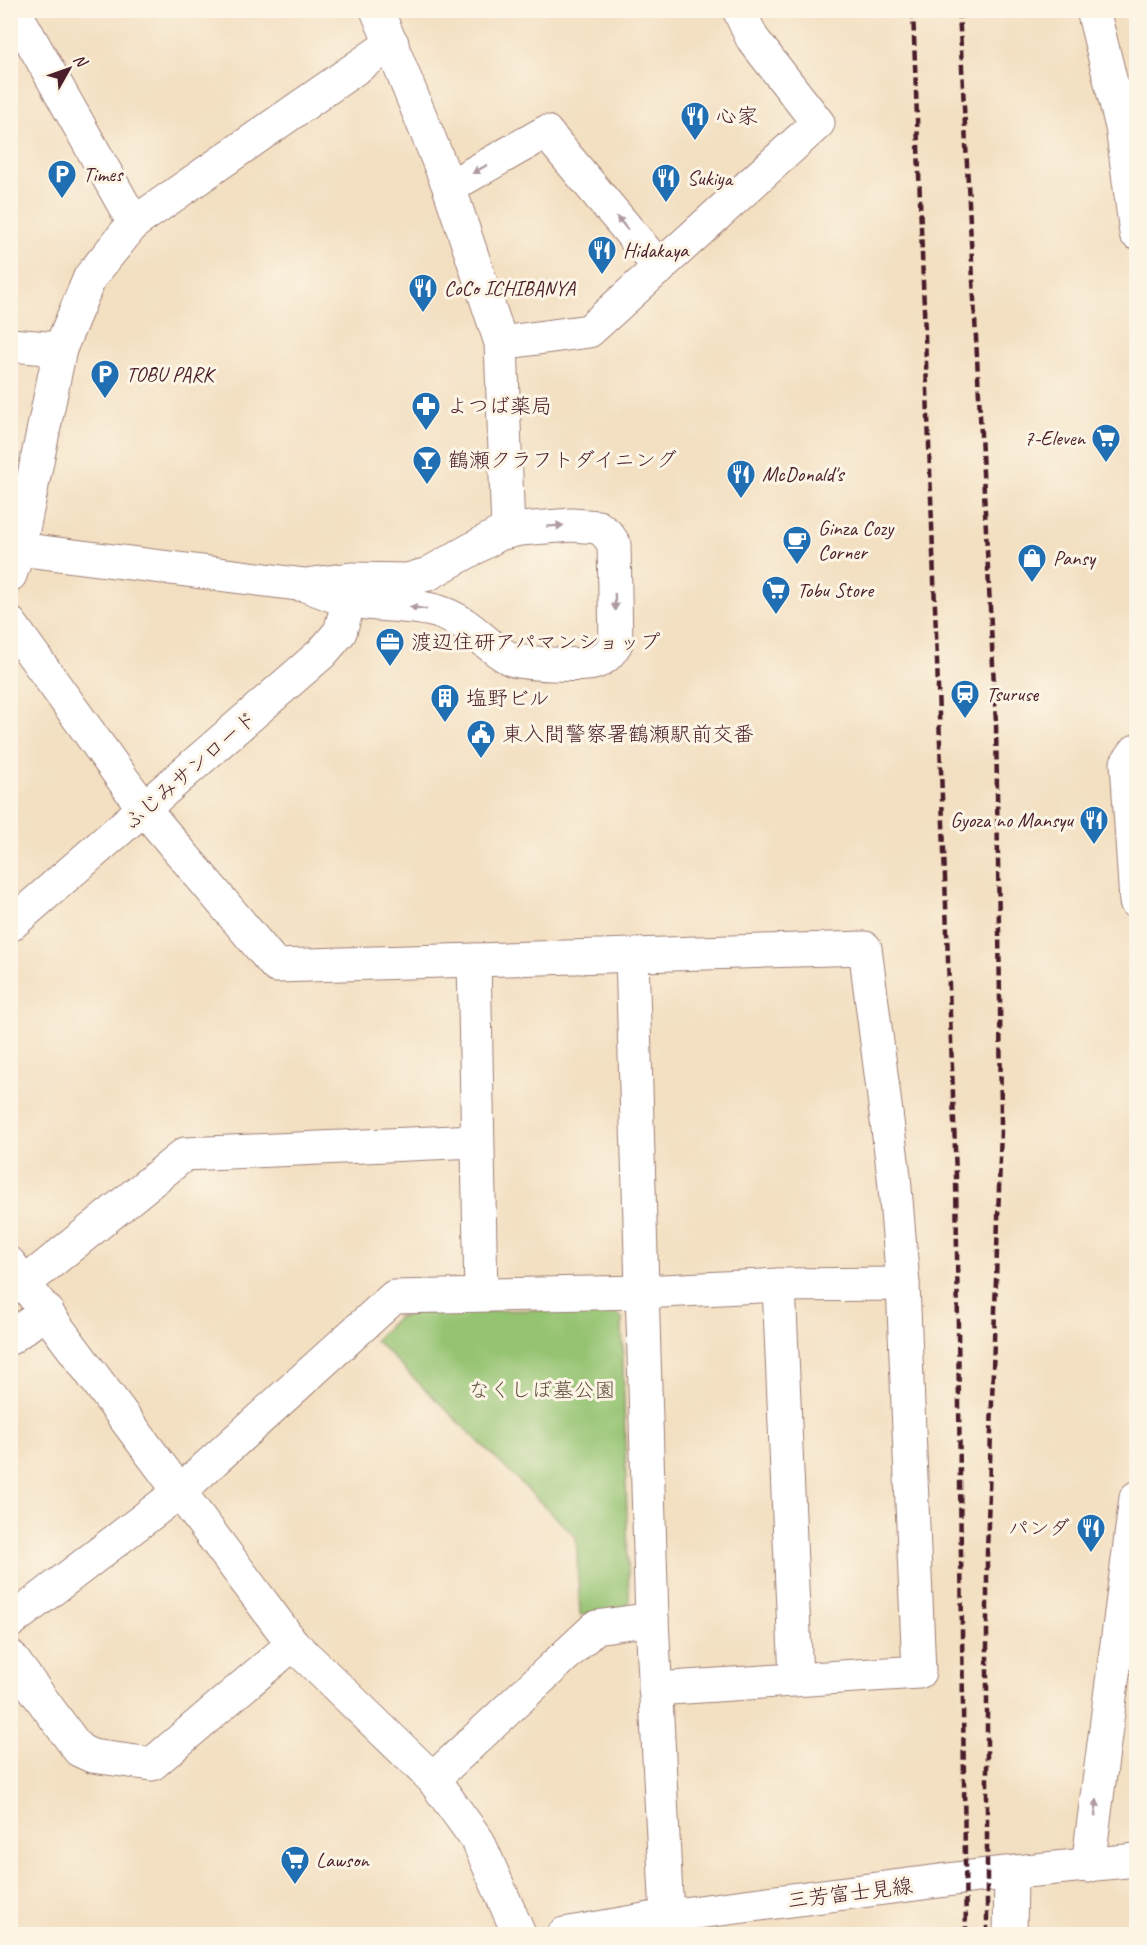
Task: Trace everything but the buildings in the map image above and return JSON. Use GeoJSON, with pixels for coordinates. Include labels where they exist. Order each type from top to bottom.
{"type":"FeatureCollection","features":[{"type":"Feature","properties":{"kind":"street"},"geometry":{"type":"LineString","coordinates":[[14,10],[134,223]]}},
{"type":"Feature","properties":{"kind":"street"},"geometry":{"type":"LineString","coordinates":[[377,10],[449,187],[501,343],[508,531]]}},
{"type":"Feature","properties":{"kind":"street"},"geometry":{"type":"LineString","coordinates":[[501,343],[589,332],[818,123],[752,38],[739,10]]}},
{"type":"Feature","properties":{"kind":"street"},"geometry":{"type":"LineString","coordinates":[[1093,10],[1122,127],[1137,233]]}},
{"type":"Feature","properties":{"kind":"street"},"geometry":{"type":"LineString","coordinates":[[305,585],[349,600],[421,608],[452,617],[472,628],[498,651],[513,660],[526,663],[592,663],[608,656],[616,643],[614,544],[598,527],[572,525],[508,531],[428,574],[407,580],[351,579],[305,585],[13,557],[60,349],[90,277],[134,223],[392,43]]}},
{"type":"Feature","properties":{"kind":"street"},"geometry":{"type":"LineString","coordinates":[[449,187],[546,132],[660,268]]}},
{"type":"Feature","properties":{"kind":"street"},"geometry":{"type":"LineString","coordinates":[[10,345],[60,349]]}},
{"type":"Feature","properties":{"kind":"street"},"geometry":{"type":"LineString","coordinates":[[461,556],[450,582],[472,628]]}},
{"type":"Feature","properties":{"kind":"street","name":"ふじみサンロード"},"geometry":{"type":"LineString","coordinates":[[14,913],[145,810],[322,653],[340,632],[349,600]]}},
{"type":"Feature","properties":{"kind":"street"},"geometry":{"type":"LineString","coordinates":[[10,623],[145,810],[276,966],[865,948],[894,1176],[903,1284],[919,1672],[655,1689]]}},
{"type":"Feature","properties":{"kind":"street"},"geometry":{"type":"LineString","coordinates":[[1137,751],[1127,763],[1137,902]]}},
{"type":"Feature","properties":{"kind":"street"},"geometry":{"type":"LineString","coordinates":[[632,956],[652,1619],[667,1916]]}},
{"type":"Feature","properties":{"kind":"street"},"geometry":{"type":"LineString","coordinates":[[474,960],[476,1141],[481,1293]]}},
{"type":"Feature","properties":{"kind":"street"},"geometry":{"type":"LineString","coordinates":[[476,1141],[185,1154],[18,1273],[292,1644],[433,1779],[478,1841],[519,1935]]}},
{"type":"Feature","properties":{"kind":"street"},"geometry":{"type":"LineString","coordinates":[[10,1622],[179,1492],[393,1297],[481,1293],[643,1292],[779,1285],[903,1284]]}},
{"type":"Feature","properties":{"kind":"street"},"geometry":{"type":"LineString","coordinates":[[779,1285],[796,1679]]}},
{"type":"Feature","properties":{"kind":"street"},"geometry":{"type":"LineString","coordinates":[[10,1338],[47,1311]]}},
{"type":"Feature","properties":{"kind":"street"},"geometry":{"type":"LineString","coordinates":[[1088,1866],[1136,1501]]}},
{"type":"Feature","properties":{"kind":"street"},"geometry":{"type":"LineString","coordinates":[[433,1779],[597,1627],[652,1619]]}},
{"type":"Feature","properties":{"kind":"street"},"geometry":{"type":"LineString","coordinates":[[10,1656],[79,1750],[92,1756],[153,1764],[292,1644]]}},
{"type":"Feature","properties":{"kind":"street","name":"三芳富士見線"},"geometry":{"type":"LineString","coordinates":[[564,1935],[667,1916],[1137,1860]]}},
{"type":"Feature","properties":{"kind":"street"},"geometry":{"type":"LineString","coordinates":[[1010,1935],[1011,1874]]}},
{"type":"Feature","properties":{"kind":"green space","name":"なくしぼ墓公園"},"geometry":{"type":"Polygon","coordinates":[[[609,1308],[622,1318],[629,1602],[617,1613],[580,1615],[576,1537],[375,1340],[397,1318],[413,1313],[609,1308]]]}},
{"type":"Feature","properties":{"kind":"railway"},"geometry":{"type":"LineString","coordinates":[[913,10],[956,1176],[966,1934]]}},
{"type":"Feature","properties":{"kind":"railway"},"geometry":{"type":"LineString","coordinates":[[959,10],[996,723],[1001,1128],[987,1553],[987,1934]]}},
{"type":"Feature","properties":{"kind":"place","name":"心家"},"geometry":{"type":"Point","coordinates":[695,142]}},
{"type":"Feature","properties":{"kind":"place","name":"Times"},"geometry":{"type":"Point","coordinates":[62,200]}},
{"type":"Feature","properties":{"kind":"place","name":"Sukiya"},"geometry":{"type":"Point","coordinates":[666,204]}},
{"type":"Feature","properties":{"kind":"place","name":"Hidakaya"},"geometry":{"type":"Point","coordinates":[602,276]}},
{"type":"Feature","properties":{"kind":"place","name":"CoCo ICHIBANYA"},"geometry":{"type":"Point","coordinates":[423,314]}},
{"type":"Feature","properties":{"kind":"place","name":"TOBU PARK"},"geometry":{"type":"Point","coordinates":[105,400]}},
{"type":"Feature","properties":{"kind":"place","name":"よつば薬局"},"geometry":{"type":"Point","coordinates":[426,432]}},
{"type":"Feature","properties":{"kind":"place","name":"7-Eleven"},"geometry":{"type":"Point","coordinates":[1106,464]}},
{"type":"Feature","properties":{"kind":"place","name":"鶴瀬クラフトダイニング"},"geometry":{"type":"Point","coordinates":[427,486]}},
{"type":"Feature","properties":{"kind":"place","name":"McDonald's"},"geometry":{"type":"Point","coordinates":[741,500]}},
{"type":"Feature","properties":{"kind":"place","name":"Ginza Cozy Corner"},"geometry":{"type":"Point","coordinates":[797,566]}},
{"type":"Feature","properties":{"kind":"place","name":"Pansy"},"geometry":{"type":"Point","coordinates":[1032,584]}},
{"type":"Feature","properties":{"kind":"place","name":"Tobu Store"},"geometry":{"type":"Point","coordinates":[776,616]}},
{"type":"Feature","properties":{"kind":"place","name":"渡辺住研アパマンショップ"},"geometry":{"type":"Point","coordinates":[390,668]}},
{"type":"Feature","properties":{"kind":"place","name":"Tsuruse"},"geometry":{"type":"Point","coordinates":[965,720]}},
{"type":"Feature","properties":{"kind":"place","name":"塩野ビル"},"geometry":{"type":"Point","coordinates":[445,724]}},
{"type":"Feature","properties":{"kind":"place","name":"東入間警察署鶴瀬駅前交番"},"geometry":{"type":"Point","coordinates":[481,760]}},
{"type":"Feature","properties":{"kind":"place","name":"Gyoza no Mansyu"},"geometry":{"type":"Point","coordinates":[1094,846]}},
{"type":"Feature","properties":{"kind":"place","name":"パンダ"},"geometry":{"type":"Point","coordinates":[1091,1554]}},
{"type":"Feature","properties":{"kind":"place","name":"Lawson"},"geometry":{"type":"Point","coordinates":[295,1886]}}]}
